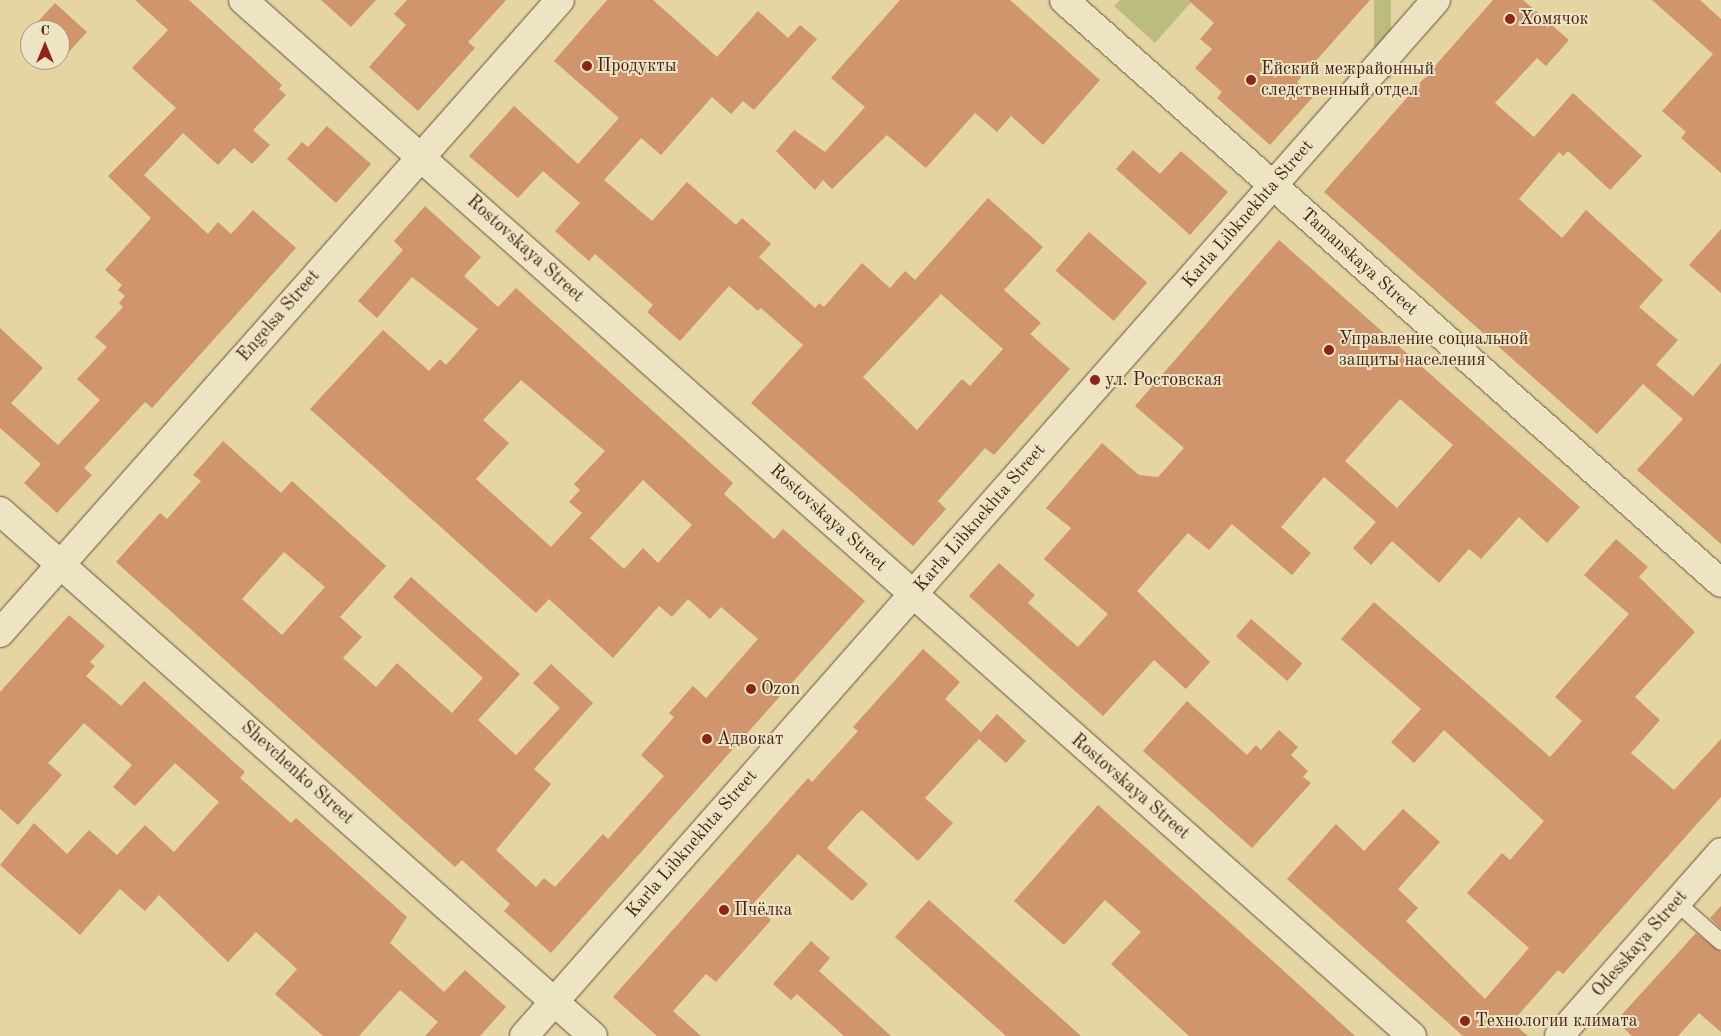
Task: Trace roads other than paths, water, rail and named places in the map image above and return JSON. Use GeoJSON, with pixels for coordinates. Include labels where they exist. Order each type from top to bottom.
{"type":"FeatureCollection","features":[{"type":"Feature","properties":{"kind":"street","name":"Rostovskaya Street"},"geometry":{"type":"LineString","coordinates":[[244,0],[1412,1036]]}},
{"type":"Feature","properties":{"kind":"street","name":"Engelsa Street"},"geometry":{"type":"LineString","coordinates":[[0,633],[560,0]]}},
{"type":"Feature","properties":{"kind":"street","name":"Tamanskaya Street"},"geometry":{"type":"LineString","coordinates":[[1064,0],[1721,583]]}},
{"type":"Feature","properties":{"kind":"street","name":"Karla Libknekhta Street"},"geometry":{"type":"LineString","coordinates":[[524,1036],[1436,0]]}},
{"type":"Feature","properties":{"kind":"street","name":"Shevchenko Street"},"geometry":{"type":"LineString","coordinates":[[0,510],[593,1036]]}},
{"type":"Feature","properties":{"kind":"street","name":"Odesskaya Street"},"geometry":{"type":"LineString","coordinates":[[1559,1036],[1721,852]]}},
{"type":"Feature","properties":{"kind":"lane"},"geometry":{"type":"LineString","coordinates":[[1676,902],[1721,942]]}},
{"type":"Feature","properties":{"kind":"place","name":"Хомячок"},"geometry":{"type":"Point","coordinates":[1510,19]}},
{"type":"Feature","properties":{"kind":"place","name":"Продукты"},"geometry":{"type":"Point","coordinates":[587,66]}},
{"type":"Feature","properties":{"kind":"place","name":"Ейский межрайонный следственный отдел"},"geometry":{"type":"Point","coordinates":[1251,80]}},
{"type":"Feature","properties":{"kind":"place","name":"Управление социальной защиты населения"},"geometry":{"type":"Point","coordinates":[1329,350]}},
{"type":"Feature","properties":{"kind":"place","name":"ул. Ростовская"},"geometry":{"type":"Point","coordinates":[1095,380]}},
{"type":"Feature","properties":{"kind":"place","name":"Ozon"},"geometry":{"type":"Point","coordinates":[751,689]}},
{"type":"Feature","properties":{"kind":"place","name":"Адвокат"},"geometry":{"type":"Point","coordinates":[707,739]}},
{"type":"Feature","properties":{"kind":"place","name":"Пчёлка"},"geometry":{"type":"Point","coordinates":[724,910]}},
{"type":"Feature","properties":{"kind":"place","name":"Технологии климата"},"geometry":{"type":"Point","coordinates":[1465,1021]}}]}
